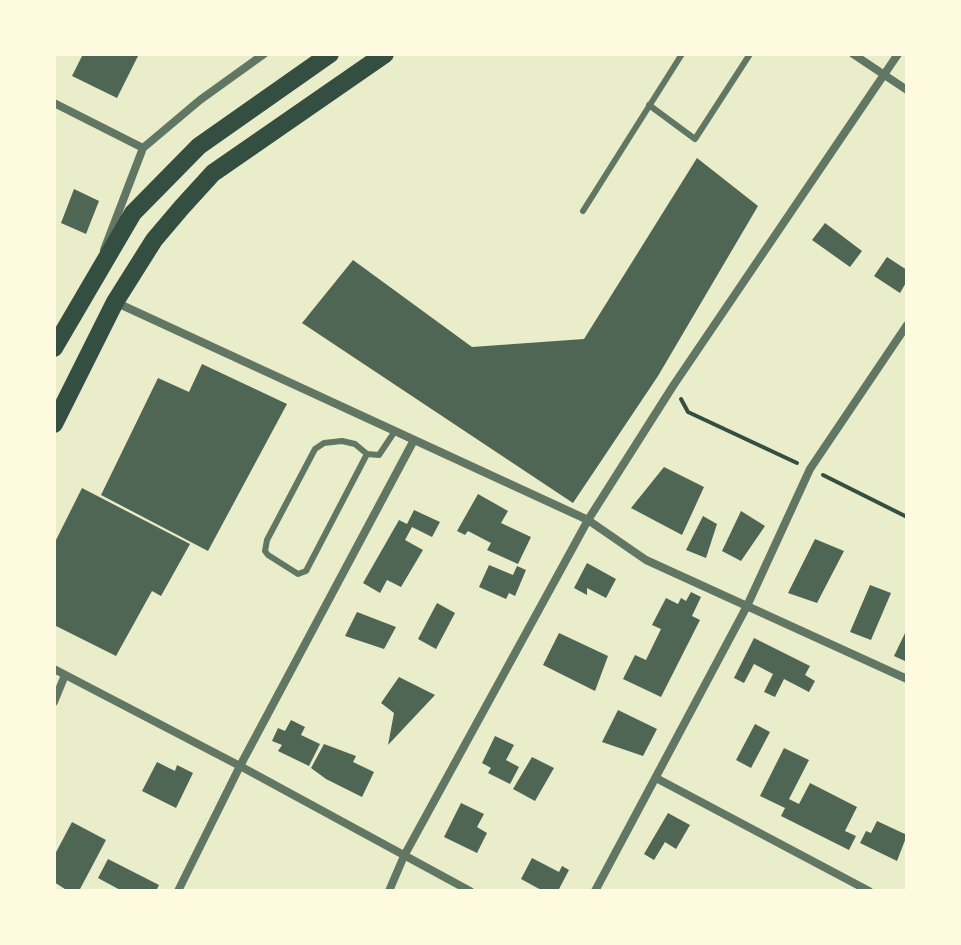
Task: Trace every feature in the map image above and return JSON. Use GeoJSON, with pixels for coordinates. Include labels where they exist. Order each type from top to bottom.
{"type":"FeatureCollection","features":[{"type":"Feature","properties":{"kind":"main road"},"geometry":{"type":"LineString","coordinates":[[54,348],[133,213],[199,146],[330,54]]}},
{"type":"Feature","properties":{"kind":"main road"},"geometry":{"type":"LineString","coordinates":[[54,424],[115,302],[154,240],[213,173],[385,54]]}},
{"type":"Feature","properties":{"kind":"street"},"geometry":{"type":"LineString","coordinates":[[104,259],[106,241],[143,148],[200,100],[264,54]]}},
{"type":"Feature","properties":{"kind":"street"},"geometry":{"type":"LineString","coordinates":[[853,54],[907,90]]}},
{"type":"Feature","properties":{"kind":"street"},"geometry":{"type":"LineString","coordinates":[[389,891],[404,856],[588,520],[673,386],[898,54]]}},
{"type":"Feature","properties":{"kind":"street"},"geometry":{"type":"LineString","coordinates":[[54,103],[143,148]]}},
{"type":"Feature","properties":{"kind":"street"},"geometry":{"type":"LineString","coordinates":[[115,302],[588,520],[646,560],[907,679]]}},
{"type":"Feature","properties":{"kind":"street"},"geometry":{"type":"LineString","coordinates":[[595,891],[747,606],[810,469],[907,325]]}},
{"type":"Feature","properties":{"kind":"street"},"geometry":{"type":"LineString","coordinates":[[178,891],[240,766],[414,440]]}},
{"type":"Feature","properties":{"kind":"street"},"geometry":{"type":"LineString","coordinates":[[54,669],[470,891]]}},
{"type":"Feature","properties":{"kind":"street"},"geometry":{"type":"LineString","coordinates":[[54,702],[65,675]]}},
{"type":"Feature","properties":{"kind":"street"},"geometry":{"type":"LineString","coordinates":[[656,778],[869,891]]}},
{"type":"Feature","properties":{"kind":"lane"},"geometry":{"type":"LineString","coordinates":[[583,211],[682,54]]}},
{"type":"Feature","properties":{"kind":"lane"},"geometry":{"type":"LineString","coordinates":[[649,105],[695,139],[750,54]]}},
{"type":"Feature","properties":{"kind":"lane"},"geometry":{"type":"LineString","coordinates":[[367,454],[306,571],[298,574],[268,555],[265,551],[267,540],[315,449],[324,443],[342,441],[355,444],[367,454],[379,455],[395,431]]}},
{"type":"Feature","properties":{"kind":"path"},"geometry":{"type":"LineString","coordinates":[[673,386],[688,412],[907,517]]}},
{"type":"Feature","properties":{"kind":"building"},"geometry":{"type":"Polygon","coordinates":[[[83,54],[139,54],[117,98],[72,76],[83,54]]]}},
{"type":"Feature","properties":{"kind":"building"},"geometry":{"type":"Polygon","coordinates":[[[697,158],[758,206],[658,376],[573,503],[302,323],[353,260],[472,347],[584,339],[697,158]]]}},
{"type":"Feature","properties":{"kind":"building"},"geometry":{"type":"Polygon","coordinates":[[[74,189],[99,201],[86,234],[61,223],[74,189]]]}},
{"type":"Feature","properties":{"kind":"building"},"geometry":{"type":"Polygon","coordinates":[[[825,223],[862,251],[850,267],[812,240],[825,223]]]}},
{"type":"Feature","properties":{"kind":"building"},"geometry":{"type":"Polygon","coordinates":[[[887,257],[907,270],[907,281],[900,293],[874,276],[887,257]]]}},
{"type":"Feature","properties":{"kind":"building"},"geometry":{"type":"Polygon","coordinates":[[[202,364],[287,404],[208,551],[101,495],[158,378],[189,392],[202,364]]]}},
{"type":"Feature","properties":{"kind":"building"},"geometry":{"type":"Polygon","coordinates":[[[664,467],[704,487],[682,535],[631,508],[664,467]]]}},
{"type":"Feature","properties":{"kind":"building"},"geometry":{"type":"Polygon","coordinates":[[[82,488],[190,544],[161,596],[152,591],[116,656],[54,625],[54,544],[82,488]]]}},
{"type":"Feature","properties":{"kind":"building"},"geometry":{"type":"Polygon","coordinates":[[[478,494],[508,511],[501,523],[531,537],[518,564],[487,550],[491,543],[468,531],[465,535],[457,531],[478,494]]]}},
{"type":"Feature","properties":{"kind":"building"},"geometry":{"type":"Polygon","coordinates":[[[414,510],[440,522],[432,537],[412,527],[405,540],[423,550],[401,587],[387,580],[380,593],[363,583],[399,520],[407,524],[414,510]]]}},
{"type":"Feature","properties":{"kind":"building"},"geometry":{"type":"Polygon","coordinates":[[[741,511],[765,526],[741,561],[722,551],[741,511]]]}},
{"type":"Feature","properties":{"kind":"building"},"geometry":{"type":"Polygon","coordinates":[[[703,516],[717,524],[706,558],[686,550],[703,516]]]}},
{"type":"Feature","properties":{"kind":"building"},"geometry":{"type":"Polygon","coordinates":[[[815,539],[844,551],[817,603],[788,593],[815,539]]]}},
{"type":"Feature","properties":{"kind":"building"},"geometry":{"type":"Polygon","coordinates":[[[587,563],[616,579],[606,598],[587,588],[587,595],[574,588],[587,563]]]}},
{"type":"Feature","properties":{"kind":"building"},"geometry":{"type":"Polygon","coordinates":[[[489,565],[513,575],[517,566],[526,570],[515,596],[509,593],[506,599],[479,587],[489,565]]]}},
{"type":"Feature","properties":{"kind":"building"},"geometry":{"type":"Polygon","coordinates":[[[870,585],[891,593],[871,640],[850,632],[870,585]]]}},
{"type":"Feature","properties":{"kind":"building"},"geometry":{"type":"Polygon","coordinates":[[[691,592],[701,597],[692,616],[700,620],[661,697],[623,679],[635,655],[646,660],[661,629],[652,625],[666,598],[678,604],[681,598],[686,601],[691,592]]]}},
{"type":"Feature","properties":{"kind":"building"},"geometry":{"type":"Polygon","coordinates":[[[437,603],[455,613],[436,649],[418,639],[437,603]]]}},
{"type":"Feature","properties":{"kind":"building"},"geometry":{"type":"Polygon","coordinates":[[[357,612],[396,627],[384,649],[345,636],[357,612]]]}},
{"type":"Feature","properties":{"kind":"building"},"geometry":{"type":"Polygon","coordinates":[[[907,629],[907,662],[894,656],[907,629]]]}},
{"type":"Feature","properties":{"kind":"building"},"geometry":{"type":"Polygon","coordinates":[[[559,633],[608,656],[595,691],[543,665],[559,633]]]}},
{"type":"Feature","properties":{"kind":"building"},"geometry":{"type":"Polygon","coordinates":[[[754,638],[810,666],[805,675],[815,681],[809,692],[784,679],[775,697],[764,692],[773,674],[754,664],[744,683],[734,678],[754,638]]]}},
{"type":"Feature","properties":{"kind":"building"},"geometry":{"type":"Polygon","coordinates":[[[399,677],[435,695],[388,745],[394,713],[381,703],[399,677]]]}},
{"type":"Feature","properties":{"kind":"building"},"geometry":{"type":"Polygon","coordinates":[[[618,710],[657,729],[643,756],[602,742],[618,710]]]}},
{"type":"Feature","properties":{"kind":"building"},"geometry":{"type":"Polygon","coordinates":[[[291,720],[305,727],[301,735],[320,744],[309,766],[278,751],[282,745],[272,741],[278,728],[285,731],[291,720]]]}},
{"type":"Feature","properties":{"kind":"building"},"geometry":{"type":"Polygon","coordinates":[[[755,724],[770,732],[751,768],[736,760],[755,724]]]}},
{"type":"Feature","properties":{"kind":"building"},"geometry":{"type":"Polygon","coordinates":[[[495,736],[514,745],[506,760],[519,767],[510,784],[488,773],[491,768],[482,763],[495,736]]]}},
{"type":"Feature","properties":{"kind":"building"},"geometry":{"type":"Polygon","coordinates":[[[324,744],[356,756],[353,762],[374,772],[362,797],[311,768],[324,744]]]}},
{"type":"Feature","properties":{"kind":"building"},"geometry":{"type":"Polygon","coordinates":[[[784,748],[809,760],[789,799],[799,804],[810,783],[857,807],[845,831],[856,836],[849,850],[781,816],[785,808],[760,796],[784,748]]]}},
{"type":"Feature","properties":{"kind":"building"},"geometry":{"type":"Polygon","coordinates":[[[532,757],[554,768],[535,801],[513,789],[532,757]]]}},
{"type":"Feature","properties":{"kind":"building"},"geometry":{"type":"Polygon","coordinates":[[[157,762],[175,771],[177,765],[193,773],[176,808],[142,791],[157,762]]]}},
{"type":"Feature","properties":{"kind":"building"},"geometry":{"type":"Polygon","coordinates":[[[461,803],[484,814],[477,827],[487,833],[477,853],[444,837],[461,803]]]}},
{"type":"Feature","properties":{"kind":"building"},"geometry":{"type":"Polygon","coordinates":[[[668,813],[690,825],[676,849],[665,842],[654,860],[644,854],[668,813]]]}},
{"type":"Feature","properties":{"kind":"building"},"geometry":{"type":"Polygon","coordinates":[[[877,821],[907,835],[897,861],[860,843],[866,831],[871,833],[877,821]]]}},
{"type":"Feature","properties":{"kind":"building"},"geometry":{"type":"Polygon","coordinates":[[[72,822],[106,840],[79,891],[68,891],[54,882],[54,856],[72,822]]]}},
{"type":"Feature","properties":{"kind":"building"},"geometry":{"type":"Polygon","coordinates":[[[532,858],[559,872],[562,866],[569,870],[558,891],[543,891],[521,879],[532,858]]]}},
{"type":"Feature","properties":{"kind":"building"},"geometry":{"type":"Polygon","coordinates":[[[108,859],[159,885],[156,891],[122,891],[98,878],[108,859]]]}}]}
